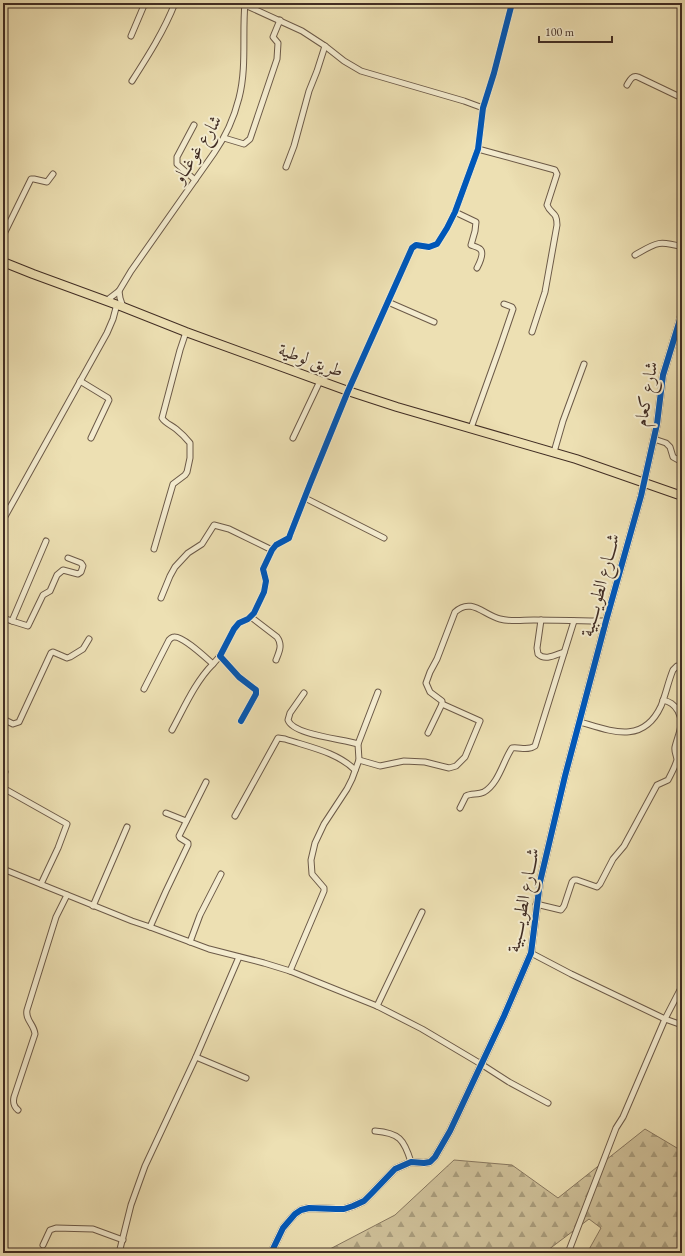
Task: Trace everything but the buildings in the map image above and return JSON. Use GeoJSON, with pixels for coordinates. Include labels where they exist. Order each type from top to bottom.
{"type":"FeatureCollection","features":[{"type":"Feature","properties":{"kind":"main road","name":"طريق لوطية"},"geometry":{"type":"LineString","coordinates":[[3,262],[186,332],[348,391],[397,407],[554,452],[682,496]]}},
{"type":"Feature","properties":{"kind":"street"},"geometry":{"type":"LineString","coordinates":[[131,36],[145,3]]}},
{"type":"Feature","properties":{"kind":"street"},"geometry":{"type":"LineString","coordinates":[[132,81],[167,22],[175,3]]}},
{"type":"Feature","properties":{"kind":"street"},"geometry":{"type":"LineString","coordinates":[[172,730],[206,670],[220,656],[234,629],[239,623],[251,617],[254,613],[264,592],[266,581],[263,569],[276,545],[289,538],[348,391],[413,247],[416,245],[429,247],[437,244],[455,212],[478,149],[483,108],[494,73],[512,3]]}},
{"type":"Feature","properties":{"kind":"street"},"geometry":{"type":"LineString","coordinates":[[245,4],[302,31],[361,70],[483,108]]}},
{"type":"Feature","properties":{"kind":"street","name":"شارع غوغــاو"},"geometry":{"type":"LineString","coordinates":[[120,291],[131,270],[224,138],[231,123],[240,91],[243,67],[245,4]]}},
{"type":"Feature","properties":{"kind":"street"},"geometry":{"type":"LineString","coordinates":[[224,138],[244,144],[250,140],[277,58],[278,43],[273,37],[280,20]]}},
{"type":"Feature","properties":{"kind":"street"},"geometry":{"type":"LineString","coordinates":[[286,167],[294,146],[309,91],[325,46]]}},
{"type":"Feature","properties":{"kind":"street"},"geometry":{"type":"LineString","coordinates":[[627,85],[631,78],[636,76],[682,98]]}},
{"type":"Feature","properties":{"kind":"street"},"geometry":{"type":"LineString","coordinates":[[194,125],[177,157],[177,162],[195,180]]}},
{"type":"Feature","properties":{"kind":"street"},"geometry":{"type":"LineString","coordinates":[[478,149],[555,170],[557,174],[547,205],[557,218],[557,225],[545,292],[532,332]]}},
{"type":"Feature","properties":{"kind":"street"},"geometry":{"type":"LineString","coordinates":[[3,236],[31,179],[47,182],[53,174]]}},
{"type":"Feature","properties":{"kind":"street"},"geometry":{"type":"LineString","coordinates":[[455,212],[476,222],[471,245],[482,251],[477,268]]}},
{"type":"Feature","properties":{"kind":"street"},"geometry":{"type":"LineString","coordinates":[[635,256],[659,243],[667,243],[682,247]]}},
{"type":"Feature","properties":{"kind":"street"},"geometry":{"type":"LineString","coordinates":[[106,301],[120,291]]}},
{"type":"Feature","properties":{"kind":"street"},"geometry":{"type":"LineString","coordinates":[[3,520],[5,513],[80,381],[120,306],[120,291]]}},
{"type":"Feature","properties":{"kind":"street"},"geometry":{"type":"LineString","coordinates":[[388,302],[434,322]]}},
{"type":"Feature","properties":{"kind":"street"},"geometry":{"type":"LineString","coordinates":[[471,428],[513,310],[512,307],[504,304]]}},
{"type":"Feature","properties":{"kind":"street","name":"شارع كعام"},"geometry":{"type":"LineString","coordinates":[[644,482],[654,439],[663,375],[682,313]]}},
{"type":"Feature","properties":{"kind":"street"},"geometry":{"type":"LineString","coordinates":[[154,549],[173,484],[187,472],[190,458],[190,444],[184,435],[162,418],[176,363],[186,332]]}},
{"type":"Feature","properties":{"kind":"street"},"geometry":{"type":"LineString","coordinates":[[554,452],[584,364]]}},
{"type":"Feature","properties":{"kind":"street"},"geometry":{"type":"LineString","coordinates":[[80,381],[109,400],[91,438]]}},
{"type":"Feature","properties":{"kind":"street"},"geometry":{"type":"LineString","coordinates":[[293,438],[320,381]]}},
{"type":"Feature","properties":{"kind":"street"},"geometry":{"type":"LineString","coordinates":[[654,439],[666,443],[670,447],[673,457],[682,462]]}},
{"type":"Feature","properties":{"kind":"street","name":"شــــارع الطويــــبية"},"geometry":{"type":"LineString","coordinates":[[271,1253],[283,1228],[295,1214],[301,1210],[309,1208],[344,1208],[354,1206],[364,1201],[395,1169],[410,1162],[430,1162],[435,1157],[450,1131],[503,1019],[531,953],[536,904],[540,882],[565,776],[644,482]]}},
{"type":"Feature","properties":{"kind":"street"},"geometry":{"type":"LineString","coordinates":[[305,498],[384,538]]}},
{"type":"Feature","properties":{"kind":"street"},"geometry":{"type":"LineString","coordinates":[[161,598],[175,566],[188,553],[202,544],[214,525],[229,529],[272,550]]}},
{"type":"Feature","properties":{"kind":"street"},"geometry":{"type":"LineString","coordinates":[[12,621],[46,540]]}},
{"type":"Feature","properties":{"kind":"street"},"geometry":{"type":"LineString","coordinates":[[3,618],[28,626],[43,595],[50,591],[58,573],[63,570],[78,574],[82,572],[82,565],[68,558]]}},
{"type":"Feature","properties":{"kind":"street"},"geometry":{"type":"LineString","coordinates":[[428,733],[442,704],[442,700],[430,692],[426,683],[455,612],[460,607],[468,605],[481,609],[494,617],[501,619],[606,621]]}},
{"type":"Feature","properties":{"kind":"street"},"geometry":{"type":"LineString","coordinates":[[251,617],[279,640],[281,648],[276,660]]}},
{"type":"Feature","properties":{"kind":"street"},"geometry":{"type":"LineString","coordinates":[[541,620],[537,648],[538,654],[541,657],[546,658],[564,652]]}},
{"type":"Feature","properties":{"kind":"street"},"geometry":{"type":"LineString","coordinates":[[460,808],[466,796],[469,794],[483,792],[490,787],[498,776],[512,748],[526,749],[535,746],[574,621]]}},
{"type":"Feature","properties":{"kind":"street"},"geometry":{"type":"LineString","coordinates":[[144,689],[169,640],[173,637],[183,640],[213,664]]}},
{"type":"Feature","properties":{"kind":"street"},"geometry":{"type":"LineString","coordinates":[[3,719],[13,724],[17,724],[19,722],[51,653],[53,652],[67,658],[70,657],[83,649],[89,639]]}},
{"type":"Feature","properties":{"kind":"street"},"geometry":{"type":"LineString","coordinates":[[220,656],[239,677],[256,690],[256,694],[241,721]]}},
{"type":"Feature","properties":{"kind":"street"},"geometry":{"type":"LineString","coordinates":[[580,722],[607,730],[628,732],[645,726],[652,721],[656,714],[663,700],[673,670],[677,666],[682,667]]}},
{"type":"Feature","properties":{"kind":"street"},"geometry":{"type":"LineString","coordinates":[[290,971],[324,891],[324,888],[312,874],[311,860],[314,843],[324,824],[347,789],[359,760],[358,744],[378,692]]}},
{"type":"Feature","properties":{"kind":"street"},"geometry":{"type":"LineString","coordinates":[[304,693],[290,713],[288,720],[294,728],[310,734],[358,744]]}},
{"type":"Feature","properties":{"kind":"street"},"geometry":{"type":"LineString","coordinates":[[536,904],[561,910],[574,880],[597,887],[600,884],[612,859],[624,846],[657,785],[668,780],[677,759],[675,746],[682,724],[680,715],[674,705],[663,700]]}},
{"type":"Feature","properties":{"kind":"street"},"geometry":{"type":"LineString","coordinates":[[359,760],[380,766],[404,761],[425,762],[449,768],[456,766],[465,756],[480,721],[442,704]]}},
{"type":"Feature","properties":{"kind":"street"},"geometry":{"type":"LineString","coordinates":[[235,816],[278,738],[336,756],[347,762],[355,770]]}},
{"type":"Feature","properties":{"kind":"street"},"geometry":{"type":"LineString","coordinates":[[150,927],[188,845],[188,843],[179,836],[206,782]]}},
{"type":"Feature","properties":{"kind":"street"},"geometry":{"type":"LineString","coordinates":[[3,788],[67,824],[58,848],[41,884]]}},
{"type":"Feature","properties":{"kind":"street"},"geometry":{"type":"LineString","coordinates":[[166,813],[186,821]]}},
{"type":"Feature","properties":{"kind":"street"},"geometry":{"type":"LineString","coordinates":[[93,906],[127,827]]}},
{"type":"Feature","properties":{"kind":"street"},"geometry":{"type":"LineString","coordinates":[[3,869],[132,922],[150,927],[209,949],[290,971],[377,1006],[422,1029],[495,1074],[548,1103]]}},
{"type":"Feature","properties":{"kind":"street"},"geometry":{"type":"LineString","coordinates":[[190,942],[200,915],[221,874]]}},
{"type":"Feature","properties":{"kind":"street"},"geometry":{"type":"LineString","coordinates":[[18,1110],[13,1102],[14,1097],[35,1034],[34,1029],[26,1017],[27,1010],[56,917],[66,895]]}},
{"type":"Feature","properties":{"kind":"street"},"geometry":{"type":"LineString","coordinates":[[377,1006],[422,912]]}},
{"type":"Feature","properties":{"kind":"street"},"geometry":{"type":"LineString","coordinates":[[531,953],[664,1019],[682,1025]]}},
{"type":"Feature","properties":{"kind":"street"},"geometry":{"type":"LineString","coordinates":[[119,1253],[131,1205],[145,1166],[196,1057],[239,957]]}},
{"type":"Feature","properties":{"kind":"street"},"geometry":{"type":"LineString","coordinates":[[568,1253],[616,1128],[623,1117],[664,1019],[682,986]]}},
{"type":"Feature","properties":{"kind":"street"},"geometry":{"type":"LineString","coordinates":[[196,1057],[246,1078]]}},
{"type":"Feature","properties":{"kind":"street"},"geometry":{"type":"LineString","coordinates":[[374,1131],[387,1132],[396,1135],[407,1150],[410,1162]]}},
{"type":"Feature","properties":{"kind":"street"},"geometry":{"type":"LineString","coordinates":[[43,1246],[50,1230],[56,1228],[93,1229],[123,1240]]}},
{"type":"Feature","properties":{"kind":"green space"},"geometry":{"type":"Polygon","coordinates":[[[645,1129],[682,1151],[682,1253],[587,1253],[601,1228],[589,1219],[544,1253],[328,1253],[330,1249],[395,1215],[454,1160],[512,1165],[558,1198],[645,1129]]]}},
{"type":"Feature","properties":{"kind":"cycle path"},"geometry":{"type":"LineString","coordinates":[[241,721],[256,694],[256,690],[239,677],[220,656],[234,629],[239,623],[248,619],[254,613],[264,592],[266,581],[263,569],[276,545],[289,538],[348,391],[412,248],[416,245],[429,247],[437,244],[455,212],[478,149],[483,108],[494,73],[512,3]]}},
{"type":"Feature","properties":{"kind":"cycle path"},"geometry":{"type":"LineString","coordinates":[[271,1253],[283,1228],[295,1214],[301,1210],[309,1208],[344,1209],[353,1206],[364,1201],[395,1169],[411,1162],[430,1162],[435,1157],[450,1131],[504,1016],[531,953],[540,882],[565,776],[641,496],[657,424],[663,375],[682,313]]}}]}
